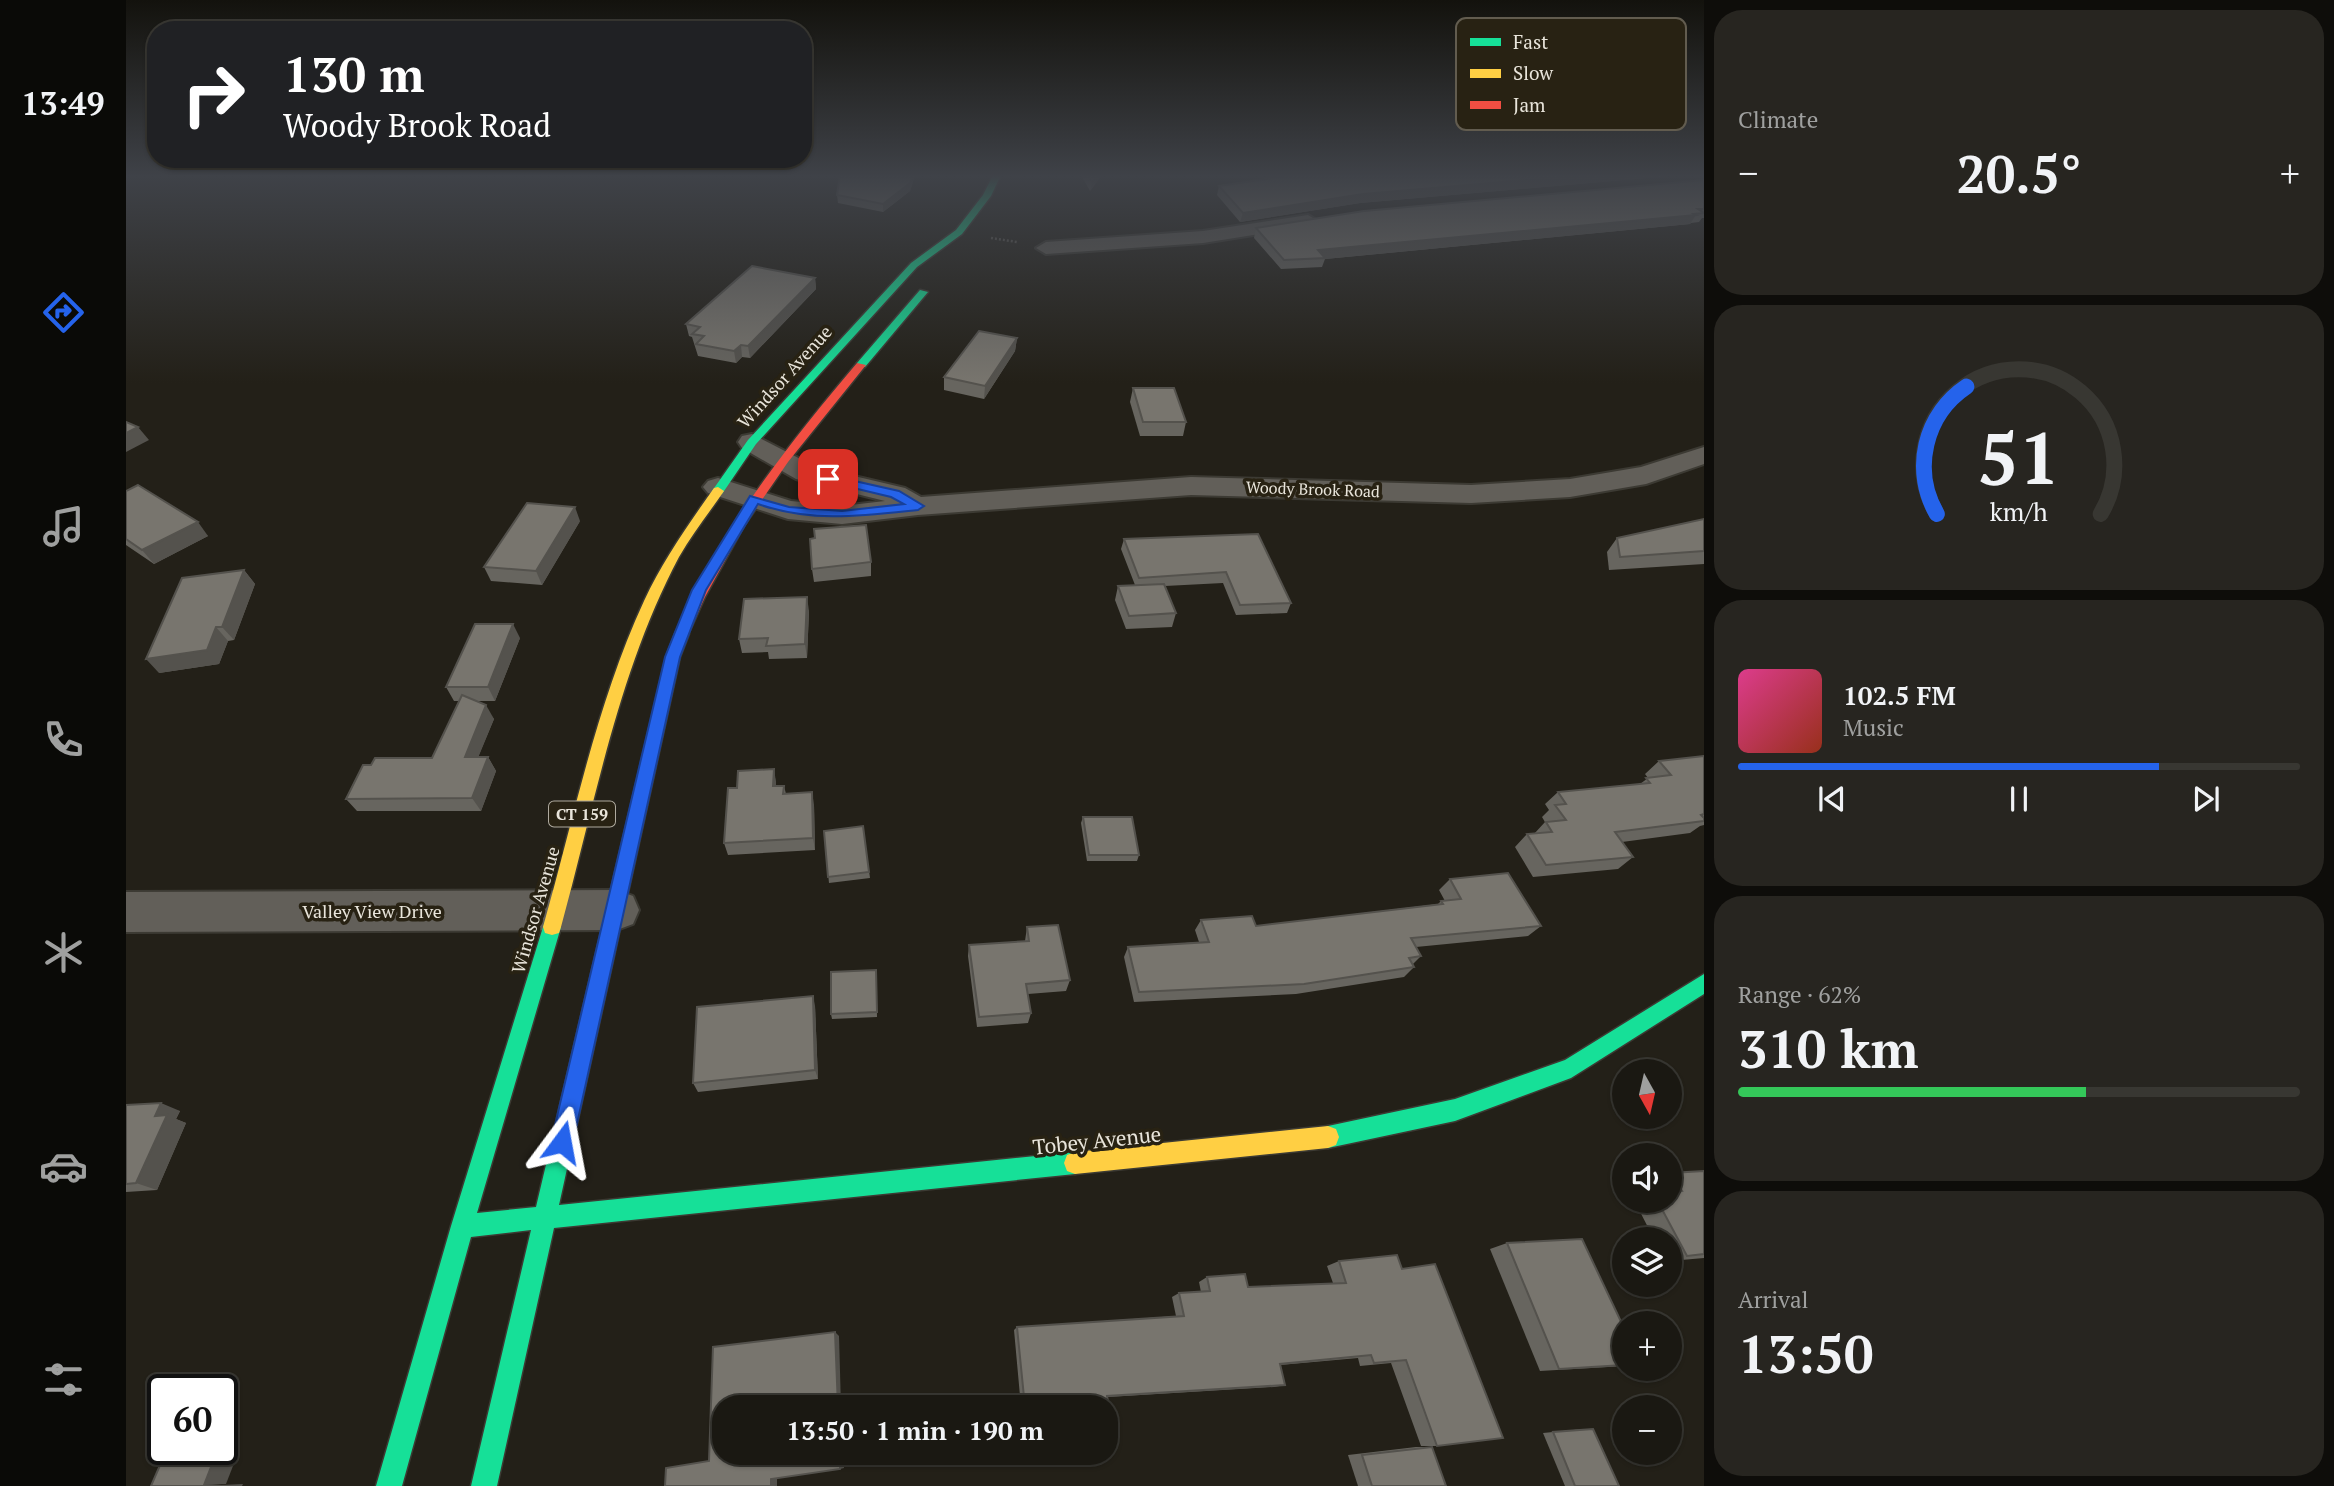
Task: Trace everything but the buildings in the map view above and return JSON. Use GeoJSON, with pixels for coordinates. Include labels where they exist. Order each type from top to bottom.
{"type":"FeatureCollection","features":[{"type":"Feature","properties":{"kind":"main road","name":"Windsor Avenue"},"geometry":{"type":"LineString","coordinates":[[389,1486],[462,1226],[557,909],[609,713],[638,633],[673,557],[718,487],[752,442],[914,265],[944,244]]}},
{"type":"Feature","properties":{"kind":"main road","name":"Windsor Avenue"},"geometry":{"type":"LineString","coordinates":[[946,260],[953,244]]}},
{"type":"Feature","properties":{"kind":"main road","name":"CT 159"},"geometry":{"type":"LineString","coordinates":[[484,1486],[673,657],[699,590],[781,460],[935,278]]}},
{"type":"Feature","properties":{"kind":"main road","name":"Tobey Avenue"},"geometry":{"type":"LineString","coordinates":[[462,1226],[1340,1136],[1455,1110],[1571,1068],[1704,983]]}},
{"type":"Feature","properties":{"kind":"street"},"geometry":{"type":"LineString","coordinates":[[1046,248],[1098,244]]}},
{"type":"Feature","properties":{"kind":"street","name":"Woody Brook Road"},"geometry":{"type":"LineString","coordinates":[[752,442],[806,472],[895,494],[918,506]]}},
{"type":"Feature","properties":{"kind":"street","name":"Woody Brook Road"},"geometry":{"type":"LineString","coordinates":[[718,487],[788,510],[842,515],[918,506],[1191,486],[1302,487],[1471,494],[1570,488],[1646,475],[1704,455]]}},
{"type":"Feature","properties":{"kind":"street","name":"Valley View Drive"},"geometry":{"type":"LineString","coordinates":[[126,912],[617,909]]}},
{"type":"Feature","properties":{"kind":"path"},"geometry":{"type":"LineString","coordinates":[[1019,244],[1046,248]]}},
{"type":"Feature","properties":{"kind":"traffic: fast"},"geometry":{"type":"LineString","coordinates":[[718,491],[752,442],[914,265],[942,244]]}},
{"type":"Feature","properties":{"kind":"traffic: fast"},"geometry":{"type":"LineString","coordinates":[[861,365],[923,292]]}},
{"type":"Feature","properties":{"kind":"traffic: fast"},"geometry":{"type":"LineString","coordinates":[[484,1486],[673,657],[682,634]]}},
{"type":"Feature","properties":{"kind":"traffic: fast"},"geometry":{"type":"LineString","coordinates":[[389,1486],[462,1226],[552,927]]}},
{"type":"Feature","properties":{"kind":"traffic: fast"},"geometry":{"type":"LineString","coordinates":[[1328,1137],[1455,1110],[1571,1068],[1704,983]]}},
{"type":"Feature","properties":{"kind":"traffic: fast"},"geometry":{"type":"LineString","coordinates":[[462,1226],[1075,1163]]}},
{"type":"Feature","properties":{"kind":"traffic: slow"},"geometry":{"type":"LineString","coordinates":[[552,927],[602,738],[632,645],[673,557],[718,491]]}},
{"type":"Feature","properties":{"kind":"traffic: slow"},"geometry":{"type":"LineString","coordinates":[[1075,1163],[1328,1137]]}},
{"type":"Feature","properties":{"kind":"traffic: jam"},"geometry":{"type":"LineString","coordinates":[[682,634],[717,560],[760,492],[809,427],[861,365]]}},
{"type":"Feature","properties":{"kind":"route"},"geometry":{"type":"LineString","coordinates":[[562,1142],[673,657],[699,590],[755,499],[788,510],[842,515],[918,506],[895,494],[828,479]]}}]}
